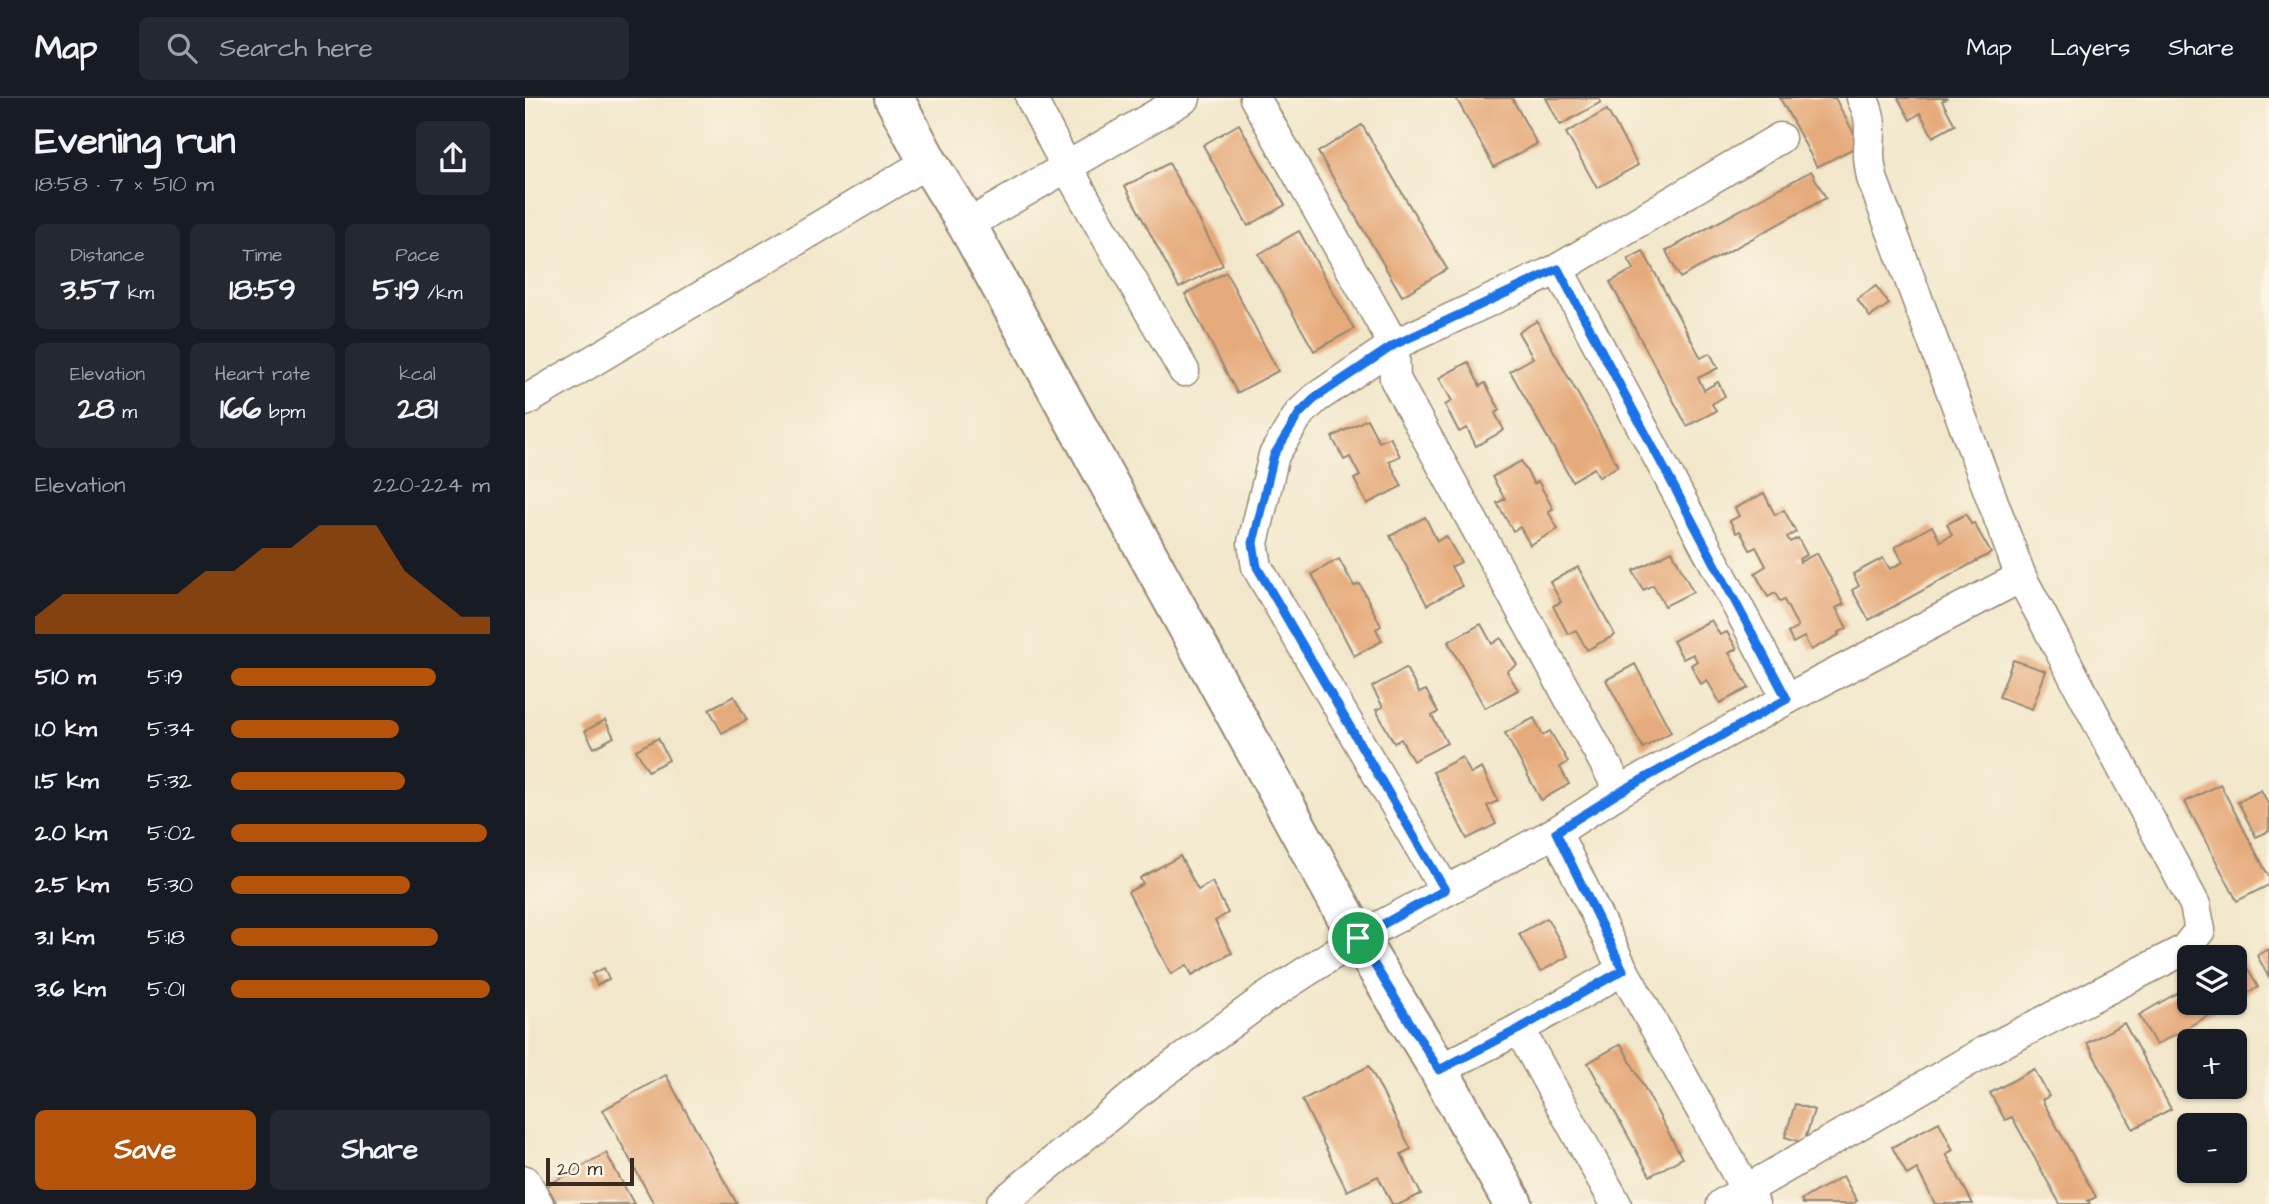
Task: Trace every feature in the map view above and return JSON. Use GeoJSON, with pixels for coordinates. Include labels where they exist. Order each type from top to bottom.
{"type":"FeatureCollection","features":[{"type":"Feature","properties":{"kind":"street"},"geometry":{"type":"LineString","coordinates":[[894,98],[928,162],[967,225],[1358,938],[1439,1070],[1513,1204]]}},
{"type":"Feature","properties":{"kind":"street"},"geometry":{"type":"LineString","coordinates":[[1031,98],[1066,166],[1184,371]]}},
{"type":"Feature","properties":{"kind":"street"},"geometry":{"type":"LineString","coordinates":[[967,225],[1185,98]]}},
{"type":"Feature","properties":{"kind":"street"},"geometry":{"type":"LineString","coordinates":[[1255,98],[1394,345],[1395,379],[1620,792]]}},
{"type":"Feature","properties":{"kind":"street"},"geometry":{"type":"LineString","coordinates":[[1556,832],[1623,970],[1741,1200],[1984,1052],[2184,950],[2200,930],[2195,905],[2021,577],[1872,178],[1868,157],[1871,126],[1869,111],[1862,98]]}},
{"type":"Feature","properties":{"kind":"street"},"geometry":{"type":"LineString","coordinates":[[1445,890],[1257,567],[1253,543],[1274,455],[1299,414],[1315,398],[1394,345],[1558,269],[1780,138]]}},
{"type":"Feature","properties":{"kind":"street"},"geometry":{"type":"LineString","coordinates":[[525,401],[928,162]]}},
{"type":"Feature","properties":{"kind":"street"},"geometry":{"type":"LineString","coordinates":[[1558,269],[1787,699]]}},
{"type":"Feature","properties":{"kind":"street"},"geometry":{"type":"LineString","coordinates":[[1001,1204],[1148,1084],[1264,999],[1358,938],[1556,832],[1620,792],[1787,699],[2021,577]]}},
{"type":"Feature","properties":{"kind":"street"},"geometry":{"type":"LineString","coordinates":[[1439,1070],[1519,1029],[1623,970]]}},
{"type":"Feature","properties":{"kind":"street"},"geometry":{"type":"LineString","coordinates":[[1519,1029],[1616,1204]]}},
{"type":"Feature","properties":{"kind":"street"},"geometry":{"type":"LineString","coordinates":[[525,1181],[538,1204]]}},
{"type":"Feature","properties":{"kind":"building"},"geometry":{"type":"Polygon","coordinates":[[[1456,98],[1512,98],[1537,144],[1494,167],[1456,98]]]}},
{"type":"Feature","properties":{"kind":"building"},"geometry":{"type":"Polygon","coordinates":[[[1546,98],[1599,98],[1601,102],[1560,125],[1546,98]]]}},
{"type":"Feature","properties":{"kind":"building"},"geometry":{"type":"Polygon","coordinates":[[[1780,98],[1835,98],[1860,145],[1817,167],[1780,98]]]}},
{"type":"Feature","properties":{"kind":"building"},"geometry":{"type":"Polygon","coordinates":[[[1898,98],[1948,98],[1942,101],[1955,125],[1933,137],[1920,113],[1910,120],[1898,98]]]}},
{"type":"Feature","properties":{"kind":"building"},"geometry":{"type":"Polygon","coordinates":[[[1607,110],[1638,165],[1597,188],[1566,133],[1607,110]]]}},
{"type":"Feature","properties":{"kind":"building"},"geometry":{"type":"Polygon","coordinates":[[[1239,124],[1285,205],[1248,226],[1203,145],[1239,124]]]}},
{"type":"Feature","properties":{"kind":"building"},"geometry":{"type":"Polygon","coordinates":[[[1362,125],[1447,269],[1402,296],[1318,152],[1362,125]]]}},
{"type":"Feature","properties":{"kind":"building"},"geometry":{"type":"Polygon","coordinates":[[[1169,163],[1223,265],[1179,288],[1125,186],[1169,163]]]}},
{"type":"Feature","properties":{"kind":"building"},"geometry":{"type":"Polygon","coordinates":[[[1811,171],[1826,198],[1680,278],[1666,251],[1811,171]]]}},
{"type":"Feature","properties":{"kind":"building"},"geometry":{"type":"Polygon","coordinates":[[[1299,231],[1354,329],[1314,351],[1259,254],[1299,231]]]}},
{"type":"Feature","properties":{"kind":"building"},"geometry":{"type":"Polygon","coordinates":[[[1643,251],[1701,358],[1710,353],[1718,368],[1698,378],[1704,390],[1718,382],[1725,396],[1712,404],[1716,411],[1687,426],[1610,282],[1634,269],[1628,259],[1643,251]]]}},
{"type":"Feature","properties":{"kind":"building"},"geometry":{"type":"Polygon","coordinates":[[[1226,272],[1278,371],[1237,393],[1185,294],[1226,272]]]}},
{"type":"Feature","properties":{"kind":"building"},"geometry":{"type":"Polygon","coordinates":[[[1876,286],[1889,304],[1870,317],[1857,299],[1876,286]]]}},
{"type":"Feature","properties":{"kind":"building"},"geometry":{"type":"Polygon","coordinates":[[[1537,321],[1618,466],[1599,477],[1594,468],[1572,481],[1510,371],[1533,358],[1518,332],[1537,321]]]}},
{"type":"Feature","properties":{"kind":"building"},"geometry":{"type":"Polygon","coordinates":[[[1468,362],[1480,386],[1485,383],[1500,410],[1495,413],[1504,430],[1476,446],[1467,428],[1459,432],[1445,405],[1452,401],[1439,378],[1468,362]]]}},
{"type":"Feature","properties":{"kind":"building"},"geometry":{"type":"Polygon","coordinates":[[[1367,419],[1379,442],[1390,437],[1400,456],[1389,461],[1402,486],[1367,504],[1354,479],[1360,476],[1350,457],[1344,460],[1332,437],[1367,419]]]}},
{"type":"Feature","properties":{"kind":"building"},"geometry":{"type":"Polygon","coordinates":[[[1521,461],[1534,484],[1538,481],[1553,509],[1548,511],[1558,529],[1530,545],[1520,527],[1513,531],[1497,503],[1505,499],[1492,477],[1521,461]]]}},
{"type":"Feature","properties":{"kind":"building"},"geometry":{"type":"Polygon","coordinates":[[[1764,493],[1775,515],[1784,510],[1796,532],[1787,537],[1790,542],[1798,538],[1807,555],[1799,559],[1800,562],[1817,553],[1844,604],[1836,608],[1847,628],[1811,650],[1804,637],[1793,643],[1788,633],[1798,627],[1784,600],[1780,602],[1775,593],[1768,597],[1755,573],[1766,566],[1756,547],[1750,550],[1740,531],[1736,533],[1730,521],[1739,516],[1735,508],[1764,493]]]}},
{"type":"Feature","properties":{"kind":"building"},"geometry":{"type":"Polygon","coordinates":[[[1966,514],[1991,553],[1869,620],[1852,590],[1859,586],[1853,574],[1883,558],[1890,569],[1903,562],[1895,547],[1932,526],[1940,541],[1952,535],[1947,524],[1966,514]]]}},
{"type":"Feature","properties":{"kind":"building"},"geometry":{"type":"Polygon","coordinates":[[[1425,517],[1437,541],[1446,536],[1461,562],[1451,567],[1462,586],[1427,605],[1390,536],[1425,517]]]}},
{"type":"Feature","properties":{"kind":"building"},"geometry":{"type":"Polygon","coordinates":[[[1672,551],[1693,592],[1665,606],[1653,585],[1643,590],[1633,571],[1672,551]]]}},
{"type":"Feature","properties":{"kind":"building"},"geometry":{"type":"Polygon","coordinates":[[[1339,559],[1354,586],[1360,584],[1381,626],[1376,629],[1382,641],[1354,656],[1312,574],[1339,559]]]}},
{"type":"Feature","properties":{"kind":"building"},"geometry":{"type":"Polygon","coordinates":[[[1578,567],[1615,635],[1587,650],[1576,630],[1568,634],[1553,606],[1561,602],[1550,582],[1578,567]]]}},
{"type":"Feature","properties":{"kind":"building"},"geometry":{"type":"Polygon","coordinates":[[[1711,620],[1720,635],[1727,632],[1737,649],[1729,653],[1749,688],[1720,703],[1707,680],[1701,684],[1691,665],[1697,661],[1693,654],[1683,659],[1673,641],[1711,620]]]}},
{"type":"Feature","properties":{"kind":"building"},"geometry":{"type":"Polygon","coordinates":[[[1481,624],[1492,644],[1501,638],[1517,665],[1507,671],[1518,690],[1485,708],[1448,642],[1481,624]]]}},
{"type":"Feature","properties":{"kind":"building"},"geometry":{"type":"Polygon","coordinates":[[[2013,660],[2046,671],[2032,709],[1999,697],[2013,660]]]}},
{"type":"Feature","properties":{"kind":"building"},"geometry":{"type":"Polygon","coordinates":[[[1635,664],[1671,732],[1643,748],[1606,680],[1635,664]]]}},
{"type":"Feature","properties":{"kind":"building"},"geometry":{"type":"Polygon","coordinates":[[[1406,668],[1419,693],[1426,690],[1438,712],[1432,716],[1447,743],[1413,761],[1401,739],[1394,743],[1376,710],[1383,707],[1372,687],[1406,668]]]}},
{"type":"Feature","properties":{"kind":"building"},"geometry":{"type":"Polygon","coordinates":[[[734,696],[747,720],[722,733],[709,709],[734,696]]]}},
{"type":"Feature","properties":{"kind":"building"},"geometry":{"type":"Polygon","coordinates":[[[1534,718],[1543,735],[1550,731],[1568,762],[1560,767],[1569,784],[1541,800],[1505,733],[1534,718]]]}},
{"type":"Feature","properties":{"kind":"building"},"geometry":{"type":"Polygon","coordinates":[[[605,720],[614,737],[594,748],[585,731],[605,720]]]}},
{"type":"Feature","properties":{"kind":"building"},"geometry":{"type":"Polygon","coordinates":[[[658,738],[669,760],[648,771],[636,750],[658,738]]]}},
{"type":"Feature","properties":{"kind":"building"},"geometry":{"type":"Polygon","coordinates":[[[1462,757],[1471,774],[1482,768],[1498,801],[1487,806],[1496,824],[1467,839],[1433,772],[1462,757]]]}},
{"type":"Feature","properties":{"kind":"building"},"geometry":{"type":"Polygon","coordinates":[[[2220,784],[2269,877],[2269,885],[2237,901],[2185,802],[2220,784]]]}},
{"type":"Feature","properties":{"kind":"building"},"geometry":{"type":"Polygon","coordinates":[[[2261,790],[2269,805],[2269,831],[2256,837],[2238,802],[2261,790]]]}},
{"type":"Feature","properties":{"kind":"building"},"geometry":{"type":"Polygon","coordinates":[[[1180,856],[1198,890],[1212,882],[1228,913],[1215,921],[1232,953],[1192,975],[1187,965],[1171,974],[1128,892],[1143,884],[1140,878],[1180,856]]]}},
{"type":"Feature","properties":{"kind":"building"},"geometry":{"type":"Polygon","coordinates":[[[1547,918],[1568,956],[1540,972],[1519,934],[1547,918]]]}},
{"type":"Feature","properties":{"kind":"building"},"geometry":{"type":"Polygon","coordinates":[[[2269,949],[2269,978],[2257,955],[2269,949]]]}},
{"type":"Feature","properties":{"kind":"building"},"geometry":{"type":"Polygon","coordinates":[[[604,968],[609,979],[597,985],[592,974],[604,968]]]}},
{"type":"Feature","properties":{"kind":"building"},"geometry":{"type":"Polygon","coordinates":[[[2247,968],[2258,987],[2247,993],[2247,968]]]}},
{"type":"Feature","properties":{"kind":"building"},"geometry":{"type":"Polygon","coordinates":[[[2177,993],[2177,1015],[2210,1015],[2185,1029],[2177,1029],[2177,1033],[2156,1045],[2139,1015],[2177,993]]]}},
{"type":"Feature","properties":{"kind":"building"},"geometry":{"type":"Polygon","coordinates":[[[2124,1023],[2171,1109],[2133,1129],[2087,1043],[2124,1023]]]}},
{"type":"Feature","properties":{"kind":"building"},"geometry":{"type":"Polygon","coordinates":[[[1621,1044],[1682,1158],[1650,1176],[1588,1063],[1621,1044]]]}},
{"type":"Feature","properties":{"kind":"building"},"geometry":{"type":"Polygon","coordinates":[[[1369,1066],[1411,1149],[1401,1154],[1421,1194],[1400,1204],[1392,1204],[1378,1176],[1347,1191],[1302,1100],[1369,1066]]]}},
{"type":"Feature","properties":{"kind":"building"},"geometry":{"type":"Polygon","coordinates":[[[2034,1069],[2049,1096],[2042,1100],[2096,1197],[2088,1201],[2090,1204],[2060,1204],[2012,1117],[2005,1120],[1990,1093],[2034,1069]]]}},
{"type":"Feature","properties":{"kind":"building"},"geometry":{"type":"Polygon","coordinates":[[[666,1075],[737,1204],[654,1204],[603,1110],[666,1075]]]}},
{"type":"Feature","properties":{"kind":"building"},"geometry":{"type":"Polygon","coordinates":[[[1795,1104],[1814,1110],[1804,1143],[1785,1137],[1795,1104]]]}},
{"type":"Feature","properties":{"kind":"building"},"geometry":{"type":"Polygon","coordinates":[[[1939,1122],[1953,1150],[1946,1154],[1973,1204],[1935,1204],[1917,1169],[1907,1175],[1892,1147],[1939,1122]]]}},
{"type":"Feature","properties":{"kind":"building"},"geometry":{"type":"Polygon","coordinates":[[[606,1153],[634,1204],[557,1204],[547,1186],[606,1153]]]}},
{"type":"Feature","properties":{"kind":"building"},"geometry":{"type":"Polygon","coordinates":[[[1843,1176],[1857,1201],[1852,1204],[1803,1204],[1801,1200],[1843,1176]]]}},
{"type":"Feature","properties":{"kind":"route"},"geometry":{"type":"LineString","coordinates":[[1558,269],[1787,699],[1620,792],[1556,832],[1623,970],[1519,1029],[1439,1070],[1358,938],[1445,890],[1257,567],[1253,543],[1274,455],[1299,414],[1315,398],[1394,345],[1558,269]]}}]}
